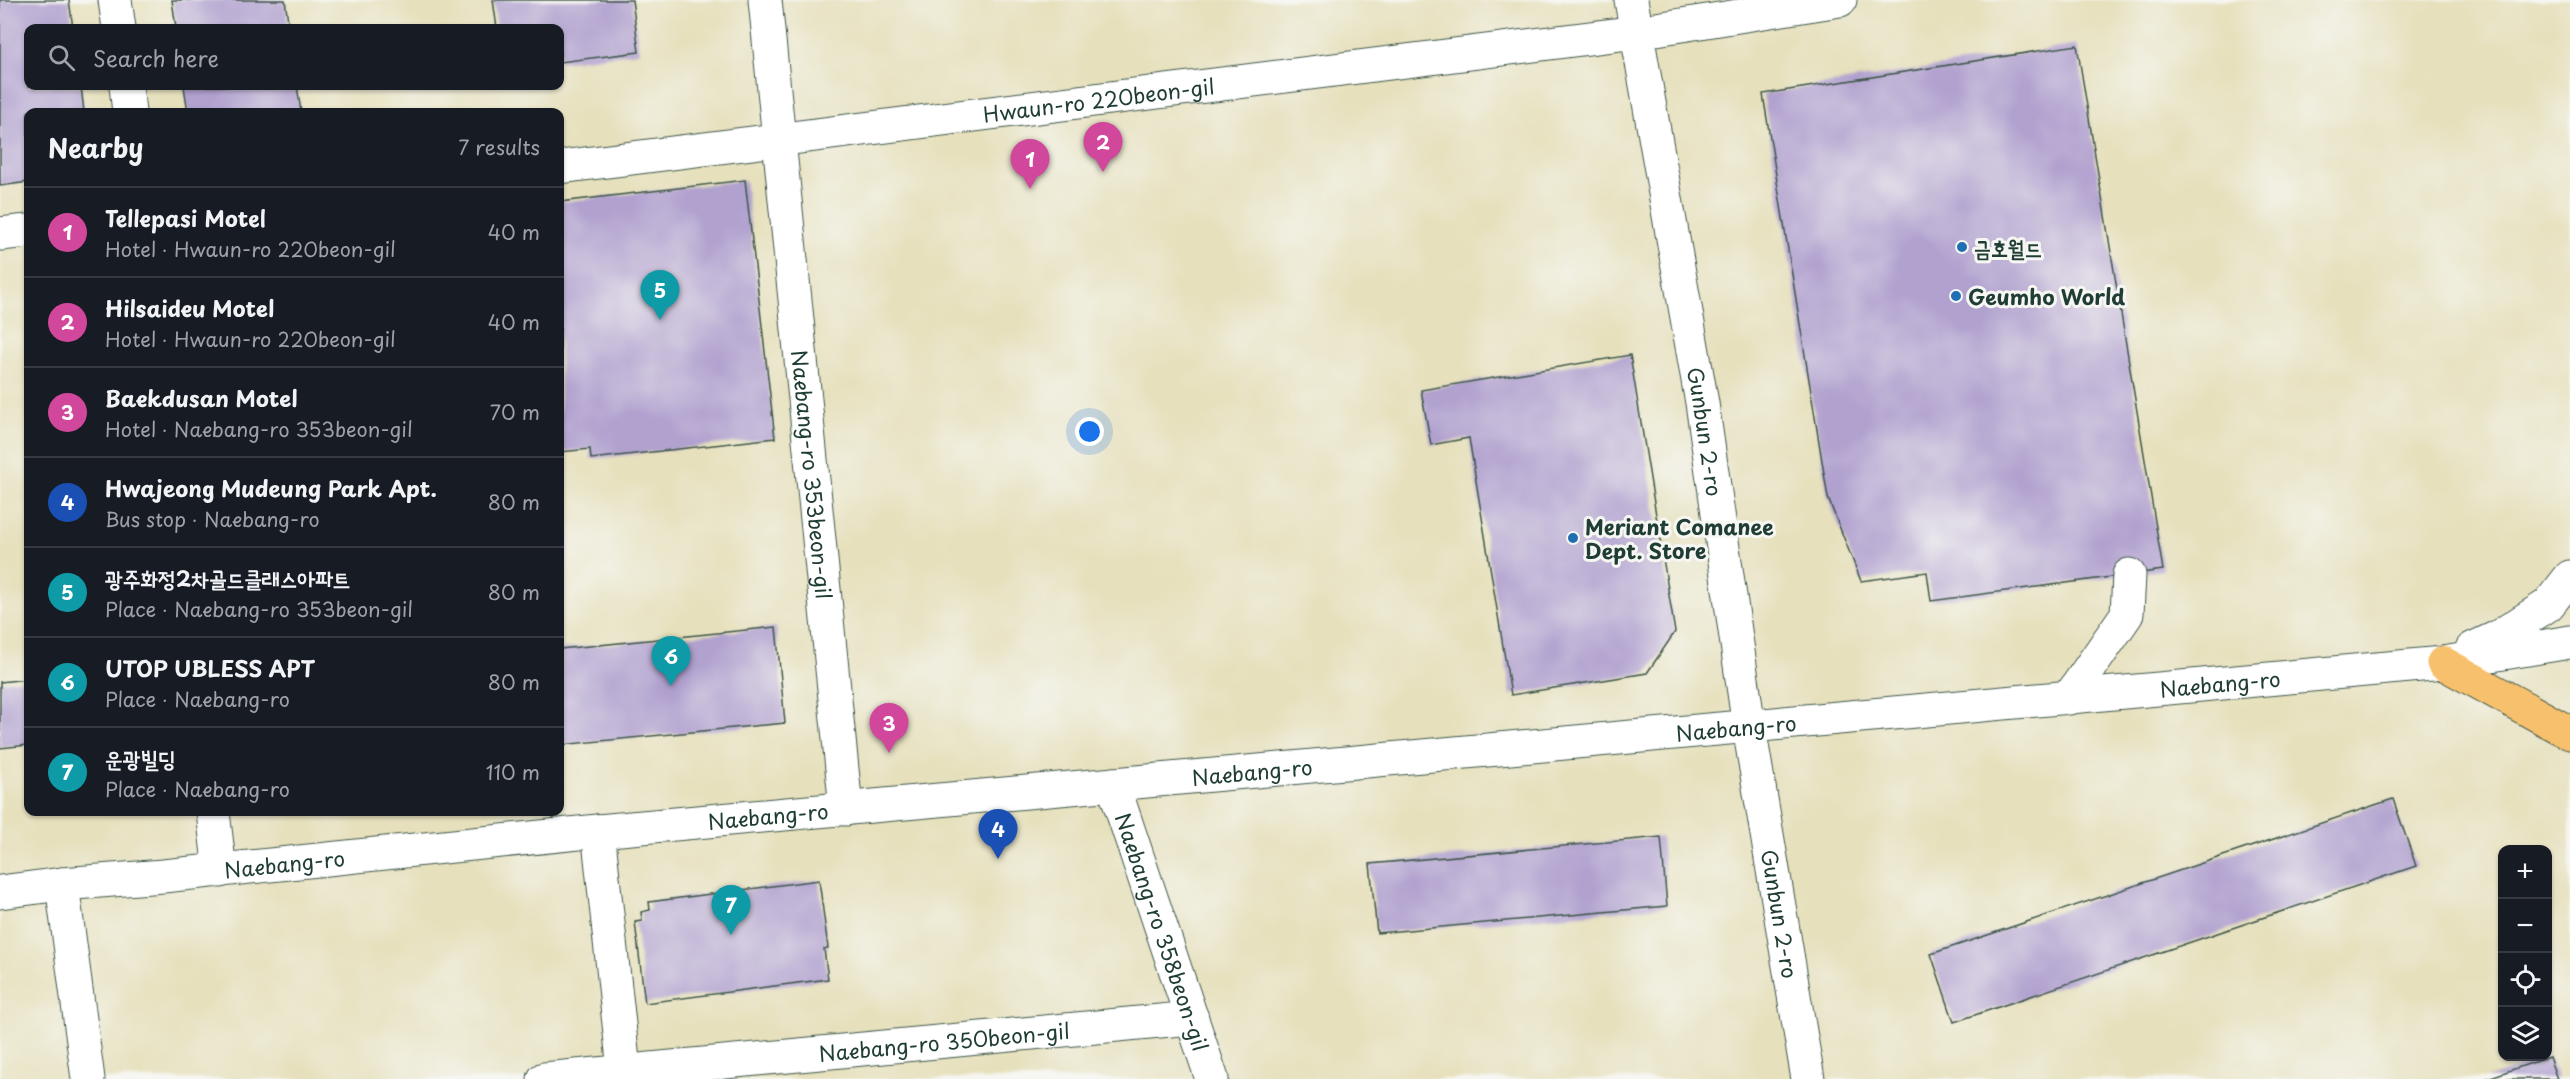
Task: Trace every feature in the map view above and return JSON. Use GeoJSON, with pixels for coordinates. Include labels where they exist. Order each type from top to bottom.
{"type":"FeatureCollection","features":[{"type":"Feature","properties":{"kind":"main road"},"geometry":{"type":"LineString","coordinates":[[2443,663],[2570,733]]}},
{"type":"Feature","properties":{"kind":"street"},"geometry":{"type":"LineString","coordinates":[[115,0],[118,24]]}},
{"type":"Feature","properties":{"kind":"street","name":"Naebang-ro 353beon-gil"},"geometry":{"type":"LineString","coordinates":[[765,0],[781,140],[846,809]]}},
{"type":"Feature","properties":{"kind":"street","name":"Gunbun 2-ro"},"geometry":{"type":"LineString","coordinates":[[1631,0],[1702,403],[1749,727],[1808,1079]]}},
{"type":"Feature","properties":{"kind":"street","name":"Hwaun-ro 220beon-gil"},"geometry":{"type":"LineString","coordinates":[[564,167],[1637,32],[1840,0]]}},
{"type":"Feature","properties":{"kind":"street"},"geometry":{"type":"LineString","coordinates":[[126,90],[129,108]]}},
{"type":"Feature","properties":{"kind":"street"},"geometry":{"type":"LineString","coordinates":[[0,234],[24,231]]}},
{"type":"Feature","properties":{"kind":"street"},"geometry":{"type":"LineString","coordinates":[[2069,698],[2127,614],[2129,575]]}},
{"type":"Feature","properties":{"kind":"street"},"geometry":{"type":"LineString","coordinates":[[2443,663],[2498,637],[2547,605],[2570,577]]}},
{"type":"Feature","properties":{"kind":"street","name":"Naebang-ro"},"geometry":{"type":"LineString","coordinates":[[2443,663],[2570,636]]}},
{"type":"Feature","properties":{"kind":"street","name":"Naebang-ro"},"geometry":{"type":"LineString","coordinates":[[0,892],[598,831],[2443,663],[2570,642]]}},
{"type":"Feature","properties":{"kind":"street","name":"Naebang-ro 358beon-gil"},"geometry":{"type":"LineString","coordinates":[[1113,784],[1212,1079]]}},
{"type":"Feature","properties":{"kind":"street"},"geometry":{"type":"LineString","coordinates":[[213,816],[220,871]]}},
{"type":"Feature","properties":{"kind":"street"},"geometry":{"type":"LineString","coordinates":[[598,831],[624,1075]]}},
{"type":"Feature","properties":{"kind":"street"},"geometry":{"type":"LineString","coordinates":[[62,884],[88,1079]]}},
{"type":"Feature","properties":{"kind":"street","name":"Naebang-ro 350beon-gil"},"geometry":{"type":"LineString","coordinates":[[544,1079],[624,1075],[1192,1018]]}},
{"type":"Feature","properties":{"kind":"building"},"geometry":{"type":"Polygon","coordinates":[[[0,0],[69,0],[72,24],[24,24],[24,90],[81,90],[84,108],[24,108],[24,183],[0,186],[0,0]]]}},
{"type":"Feature","properties":{"kind":"building"},"geometry":{"type":"Polygon","coordinates":[[[172,0],[285,0],[288,24],[175,24],[172,0]]]}},
{"type":"Feature","properties":{"kind":"building"},"geometry":{"type":"Polygon","coordinates":[[[493,0],[632,0],[639,52],[564,61],[564,24],[496,24],[493,0]]]}},
{"type":"Feature","properties":{"kind":"building","name":"Geumho World"},"geometry":{"type":"Polygon","coordinates":[[[2077,45],[2163,570],[1931,601],[1927,572],[1861,581],[1828,498],[1763,94],[2077,45]]]}},
{"type":"Feature","properties":{"kind":"building"},"geometry":{"type":"Polygon","coordinates":[[[185,90],[298,90],[300,108],[187,108],[185,90]]]}},
{"type":"Feature","properties":{"kind":"building"},"geometry":{"type":"Polygon","coordinates":[[[745,180],[775,438],[591,459],[590,449],[564,452],[564,202],[745,180]]]}},
{"type":"Feature","properties":{"kind":"building","name":"Meriant Comanee Dept. Store"},"geometry":{"type":"Polygon","coordinates":[[[1630,355],[1675,632],[1647,673],[1511,695],[1469,438],[1431,445],[1421,390],[1630,355]]]}},
{"type":"Feature","properties":{"kind":"building"},"geometry":{"type":"Polygon","coordinates":[[[776,627],[785,723],[564,745],[564,649],[776,627]]]}},
{"type":"Feature","properties":{"kind":"building"},"geometry":{"type":"Polygon","coordinates":[[[24,679],[24,745],[0,748],[0,682],[24,679]]]}},
{"type":"Feature","properties":{"kind":"building"},"geometry":{"type":"Polygon","coordinates":[[[2393,799],[2416,866],[1954,1022],[1931,954],[2393,799]]]}},
{"type":"Feature","properties":{"kind":"building"},"geometry":{"type":"Polygon","coordinates":[[[1661,837],[1667,906],[1377,933],[1370,864],[1661,837]]]}},
{"type":"Feature","properties":{"kind":"building"},"geometry":{"type":"Polygon","coordinates":[[[819,880],[828,948],[824,949],[828,979],[645,1003],[635,922],[642,921],[641,912],[650,910],[649,902],[819,880]]]}},
{"type":"Feature","properties":{"kind":"building"},"geometry":{"type":"Polygon","coordinates":[[[2537,1061],[2550,1061],[2557,1079],[2485,1079],[2537,1061]]]}},
{"type":"Feature","properties":{"kind":"place","name":"Hilsaideu Motel"},"geometry":{"type":"Point","coordinates":[1103,172]}},
{"type":"Feature","properties":{"kind":"place","name":"Tellepasi Motel"},"geometry":{"type":"Point","coordinates":[1030,189]}},
{"type":"Feature","properties":{"kind":"place","name":"금호월드"},"geometry":{"type":"Point","coordinates":[1962,247]}},
{"type":"Feature","properties":{"kind":"place","name":"Geumho World"},"geometry":{"type":"Point","coordinates":[1956,296]}},
{"type":"Feature","properties":{"kind":"place","name":"광주화정2차골드클래스아파트"},"geometry":{"type":"Point","coordinates":[660,320]}},
{"type":"Feature","properties":{"kind":"place","name":"Meriant Comanee Dept. Store"},"geometry":{"type":"Point","coordinates":[1573,538]}},
{"type":"Feature","properties":{"kind":"place","name":"UTOP UBLESS APT"},"geometry":{"type":"Point","coordinates":[671,686]}},
{"type":"Feature","properties":{"kind":"place","name":"Baekdusan Motel"},"geometry":{"type":"Point","coordinates":[889,753]}},
{"type":"Feature","properties":{"kind":"place","name":"Hwajeong Mudeung Park Apt."},"geometry":{"type":"Point","coordinates":[998,859]}},
{"type":"Feature","properties":{"kind":"place","name":"운광빌딩"},"geometry":{"type":"Point","coordinates":[731,935]}}]}
